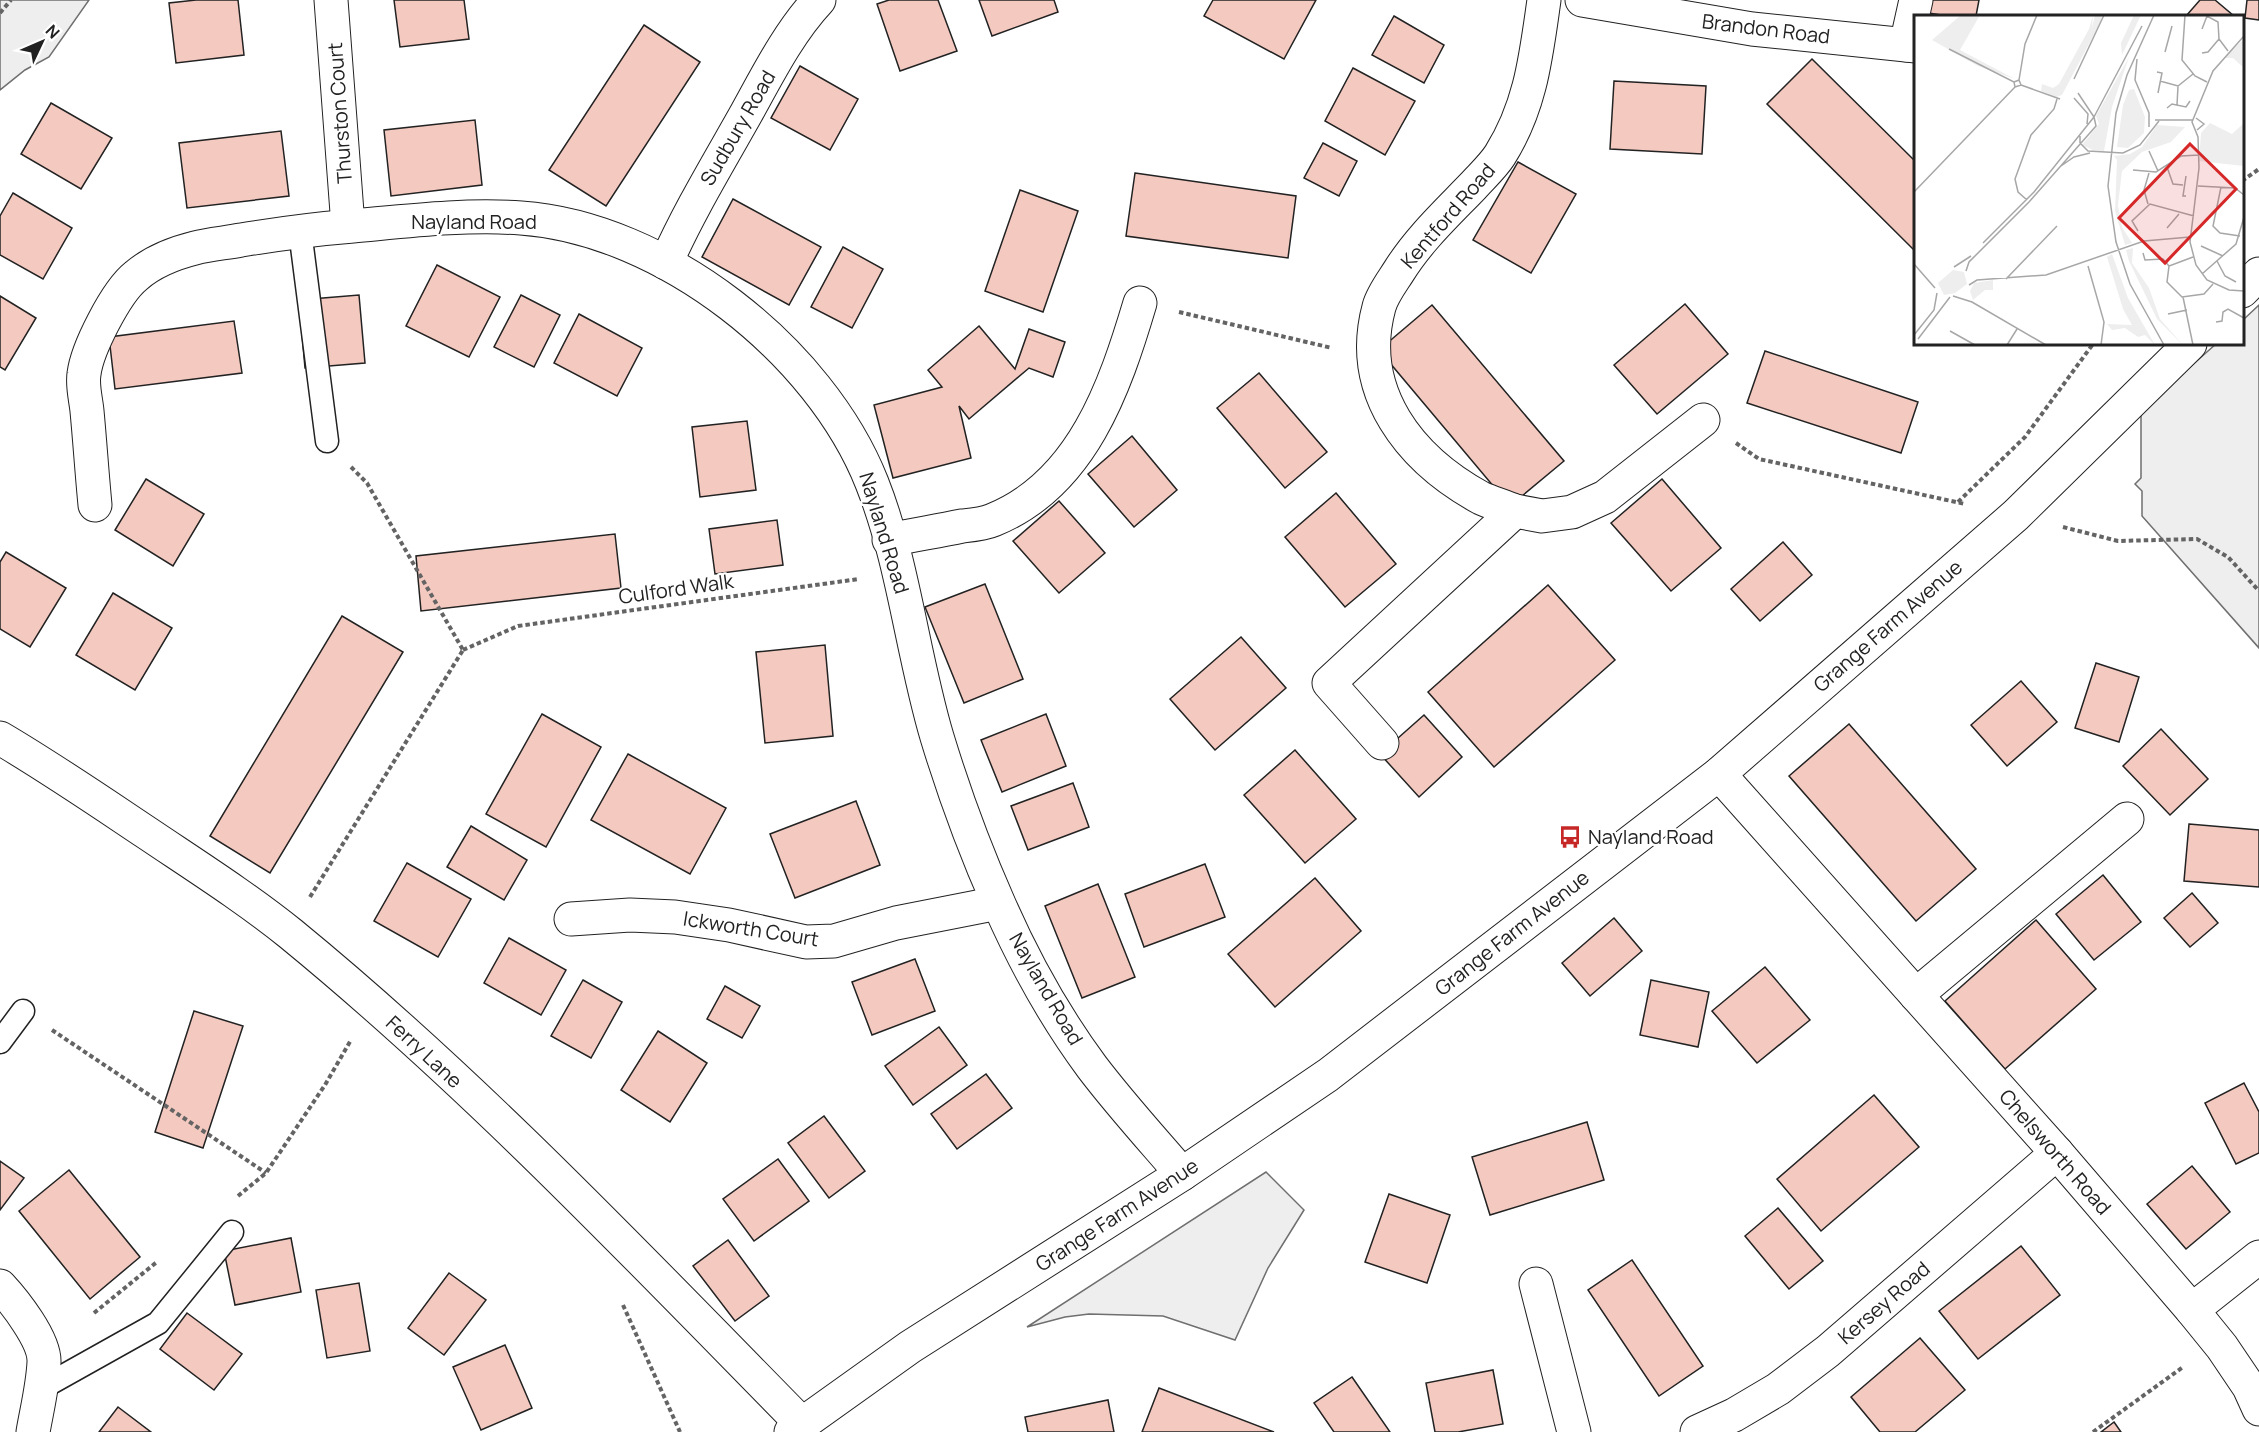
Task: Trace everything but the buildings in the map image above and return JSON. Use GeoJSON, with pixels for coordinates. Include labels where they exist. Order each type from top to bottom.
{"type":"FeatureCollection","features":[{"type":"Feature","properties":{"kind":"street","name":"Thurston Court"},"geometry":{"type":"LineString","coordinates":[[331,0],[348,226]]}},
{"type":"Feature","properties":{"kind":"street","name":"Sudbury Road"},"geometry":{"type":"LineString","coordinates":[[666,263],[683,225],[779,56],[819,0]]}},
{"type":"Feature","properties":{"kind":"street","name":"Kentford Road"},"geometry":{"type":"LineString","coordinates":[[1544,0],[1528,94],[1516,127],[1498,158],[1425,236],[1400,270],[1379,305],[1374,333],[1379,388],[1392,419],[1413,446],[1451,479],[1483,499],[1515,511],[1542,516],[1572,512],[1605,497],[1703,420]]}},
{"type":"Feature","properties":{"kind":"street","name":"Brandon Road"},"geometry":{"type":"LineString","coordinates":[[1582,0],[1752,29],[1911,45]]}},
{"type":"Feature","properties":{"kind":"street"},"geometry":{"type":"LineString","coordinates":[[1914,15],[1916,0]]}},
{"type":"Feature","properties":{"kind":"street"},"geometry":{"type":"LineString","coordinates":[[1911,45],[1914,18]]}},
{"type":"Feature","properties":{"kind":"street","name":"Nayland Road"},"geometry":{"type":"LineString","coordinates":[[95,505],[84,375],[96,339],[114,304],[134,276],[162,260],[197,247],[348,226],[465,217],[523,218],[584,229],[620,241],[666,263],[705,286],[743,314],[778,346],[810,381],[842,426],[871,481],[898,573],[937,736],[970,832],[998,903],[1030,971],[1092,1066],[1182,1174]]}},
{"type":"Feature","properties":{"kind":"street"},"geometry":{"type":"LineString","coordinates":[[2244,289],[2259,274]]}},
{"type":"Feature","properties":{"kind":"street"},"geometry":{"type":"LineString","coordinates":[[889,540],[992,521],[1026,504],[1055,477],[1079,449],[1105,404],[1127,348],[1140,303]]}},
{"type":"Feature","properties":{"kind":"street","name":"Grange Farm Avenue"},"geometry":{"type":"LineString","coordinates":[[796,1427],[910,1347],[1182,1174],[1328,1075],[1719,774],[2016,515],[2189,345]]}},
{"type":"Feature","properties":{"kind":"street"},"geometry":{"type":"LineString","coordinates":[[1382,743],[1329,683],[1515,511]]}},
{"type":"Feature","properties":{"kind":"street","name":"Ferry Lane"},"geometry":{"type":"LineString","coordinates":[[0,738],[34,758],[221,883],[288,933],[372,1003],[573,1190],[796,1427]]}},
{"type":"Feature","properties":{"kind":"street","name":"Chelsworth Road"},"geometry":{"type":"LineString","coordinates":[[1719,774],[2057,1153],[2192,1310],[2249,1387],[2259,1409]]}},
{"type":"Feature","properties":{"kind":"street"},"geometry":{"type":"LineString","coordinates":[[1916,995],[2127,819]]}},
{"type":"Feature","properties":{"kind":"street","name":"Ickworth Court"},"geometry":{"type":"LineString","coordinates":[[571,919],[630,915],[675,917],[718,923],[806,942],[834,941],[896,923],[998,903]]}},
{"type":"Feature","properties":{"kind":"street","name":"Kersey Road"},"geometry":{"type":"LineString","coordinates":[[1696,1432],[1743,1410],[1778,1389],[1828,1351],[2057,1153]]}},
{"type":"Feature","properties":{"kind":"street"},"geometry":{"type":"LineString","coordinates":[[2192,1310],[2259,1257]]}},
{"type":"Feature","properties":{"kind":"street"},"geometry":{"type":"LineString","coordinates":[[1536,1284],[1574,1432]]}},
{"type":"Feature","properties":{"kind":"street"},"geometry":{"type":"LineString","coordinates":[[0,1286],[16,1303],[32,1328],[42,1374],[33,1432]]}},
{"type":"Feature","properties":{"kind":"lane"},"geometry":{"type":"LineString","coordinates":[[300,231],[327,441]]}},
{"type":"Feature","properties":{"kind":"lane"},"geometry":{"type":"LineString","coordinates":[[0,1042],[23,1011]]}},
{"type":"Feature","properties":{"kind":"lane"},"geometry":{"type":"LineString","coordinates":[[42,1374],[158,1323],[232,1232]]}},
{"type":"Feature","properties":{"kind":"path"},"geometry":{"type":"LineString","coordinates":[[0,13],[11,0]]}},
{"type":"Feature","properties":{"kind":"path"},"geometry":{"type":"LineString","coordinates":[[2244,180],[2259,169]]}},
{"type":"Feature","properties":{"kind":"path"},"geometry":{"type":"LineString","coordinates":[[1140,303],[1375,358]]}},
{"type":"Feature","properties":{"kind":"path"},"geometry":{"type":"LineString","coordinates":[[1703,420],[1759,459],[1958,503],[2025,437],[2092,345]]}},
{"type":"Feature","properties":{"kind":"path"},"geometry":{"type":"LineString","coordinates":[[288,933],[463,650],[367,483],[327,441]]}},
{"type":"Feature","properties":{"kind":"path"},"geometry":{"type":"LineString","coordinates":[[2016,515],[2118,541],[2197,539],[2228,557],[2259,591]]}},
{"type":"Feature","properties":{"kind":"path","name":"Culford Walk"},"geometry":{"type":"LineString","coordinates":[[463,650],[518,626],[898,573]]}},
{"type":"Feature","properties":{"kind":"path"},"geometry":{"type":"LineString","coordinates":[[230,1202],[266,1173],[325,1086],[372,1003]]}},
{"type":"Feature","properties":{"kind":"path"},"geometry":{"type":"LineString","coordinates":[[23,1011],[266,1173]]}},
{"type":"Feature","properties":{"kind":"path"},"geometry":{"type":"LineString","coordinates":[[42,1374],[104,1304],[167,1253]]}},
{"type":"Feature","properties":{"kind":"path"},"geometry":{"type":"LineString","coordinates":[[2093,1432],[2217,1341]]}},
{"type":"Feature","properties":{"kind":"shaded area"},"geometry":{"type":"Polygon","coordinates":[[[0,0],[89,0],[49,57],[25,70],[0,90],[0,0]]]}},
{"type":"Feature","properties":{"kind":"shaded area"},"geometry":{"type":"Polygon","coordinates":[[[2259,305],[2259,648],[2142,516],[2142,491],[2135,484],[2141,478],[2141,410],[2215,345],[2244,345],[2244,319],[2259,305]]]}},
{"type":"Feature","properties":{"kind":"shaded area"},"geometry":{"type":"Polygon","coordinates":[[[1266,1172],[1304,1210],[1268,1268],[1235,1340],[1163,1316],[1089,1314],[1065,1317],[1027,1327],[1266,1172]]]}},
{"type":"Feature","properties":{"kind":"place","name":"Nayland Road"},"geometry":{"type":"Point","coordinates":[1570,837]}}]}
